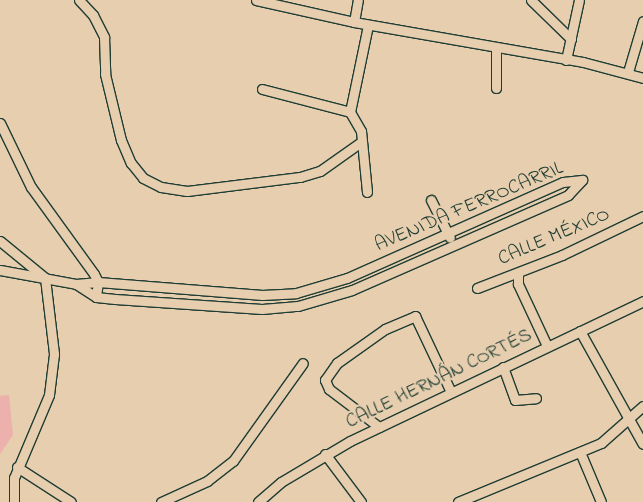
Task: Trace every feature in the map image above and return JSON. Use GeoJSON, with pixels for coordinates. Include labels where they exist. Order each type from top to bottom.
{"type":"FeatureCollection","features":[{"type":"Feature","properties":{"kind":"street"},"geometry":{"type":"LineString","coordinates":[[79,0],[102,32],[105,74],[121,140],[131,163],[143,178],[161,187],[195,190],[300,178],[320,171],[361,142]]}},
{"type":"Feature","properties":{"kind":"street"},"geometry":{"type":"LineString","coordinates":[[256,0],[368,25],[628,72],[643,78]]}},
{"type":"Feature","properties":{"kind":"street"},"geometry":{"type":"LineString","coordinates":[[354,22],[358,0]]}},
{"type":"Feature","properties":{"kind":"street"},"geometry":{"type":"LineString","coordinates":[[531,0],[571,39]]}},
{"type":"Feature","properties":{"kind":"street"},"geometry":{"type":"LineString","coordinates":[[566,60],[578,0]]}},
{"type":"Feature","properties":{"kind":"street"},"geometry":{"type":"LineString","coordinates":[[628,72],[643,21]]}},
{"type":"Feature","properties":{"kind":"street"},"geometry":{"type":"LineString","coordinates":[[350,112],[368,25]]}},
{"type":"Feature","properties":{"kind":"street"},"geometry":{"type":"LineString","coordinates":[[496,48],[496,88]]}},
{"type":"Feature","properties":{"kind":"street"},"geometry":{"type":"LineString","coordinates":[[262,90],[350,112],[358,123],[367,192]]}},
{"type":"Feature","properties":{"kind":"street"},"geometry":{"type":"LineString","coordinates":[[0,123],[31,187],[98,282],[96,297]]}},
{"type":"Feature","properties":{"kind":"street","name":"AVENIDA FERROCARRIL"},"geometry":{"type":"LineString","coordinates":[[0,270],[76,284],[98,282],[262,295],[314,289],[448,234],[563,182],[582,180],[568,194],[318,301],[262,309],[96,297],[76,284]]}},
{"type":"Feature","properties":{"kind":"street"},"geometry":{"type":"LineString","coordinates":[[431,200],[453,244]]}},
{"type":"Feature","properties":{"kind":"street","name":"CALLE MÉXICO"},"geometry":{"type":"LineString","coordinates":[[477,288],[518,274],[643,216]]}},
{"type":"Feature","properties":{"kind":"street"},"geometry":{"type":"LineString","coordinates":[[0,241],[45,278],[54,354],[52,384],[18,467],[14,502]]}},
{"type":"Feature","properties":{"kind":"street"},"geometry":{"type":"LineString","coordinates":[[518,274],[518,284],[547,346]]}},
{"type":"Feature","properties":{"kind":"street"},"geometry":{"type":"LineString","coordinates":[[314,289],[318,301]]}},
{"type":"Feature","properties":{"kind":"street","name":"CALLE HERNÁN CORTÉS"},"geometry":{"type":"LineString","coordinates":[[258,502],[325,454],[643,301]]}},
{"type":"Feature","properties":{"kind":"street"},"geometry":{"type":"LineString","coordinates":[[379,427],[329,389],[324,380],[354,349],[385,329],[415,316],[451,392]]}},
{"type":"Feature","properties":{"kind":"street"},"geometry":{"type":"LineString","coordinates":[[580,331],[643,444]]}},
{"type":"Feature","properties":{"kind":"street"},"geometry":{"type":"LineString","coordinates":[[161,502],[207,481],[227,467],[303,363]]}},
{"type":"Feature","properties":{"kind":"street"},"geometry":{"type":"LineString","coordinates":[[503,367],[515,400],[536,398]]}},
{"type":"Feature","properties":{"kind":"street"},"geometry":{"type":"LineString","coordinates":[[458,502],[580,452],[612,436],[643,406]]}},
{"type":"Feature","properties":{"kind":"street"},"geometry":{"type":"LineString","coordinates":[[580,452],[600,502]]}},
{"type":"Feature","properties":{"kind":"street"},"geometry":{"type":"LineString","coordinates":[[325,454],[361,502]]}},
{"type":"Feature","properties":{"kind":"street"},"geometry":{"type":"LineString","coordinates":[[18,467],[71,502]]}},
{"type":"Feature","properties":{"kind":"building"},"geometry":{"type":"Polygon","coordinates":[[[9,395],[13,435],[0,454],[0,396],[9,395]]]}}]}
